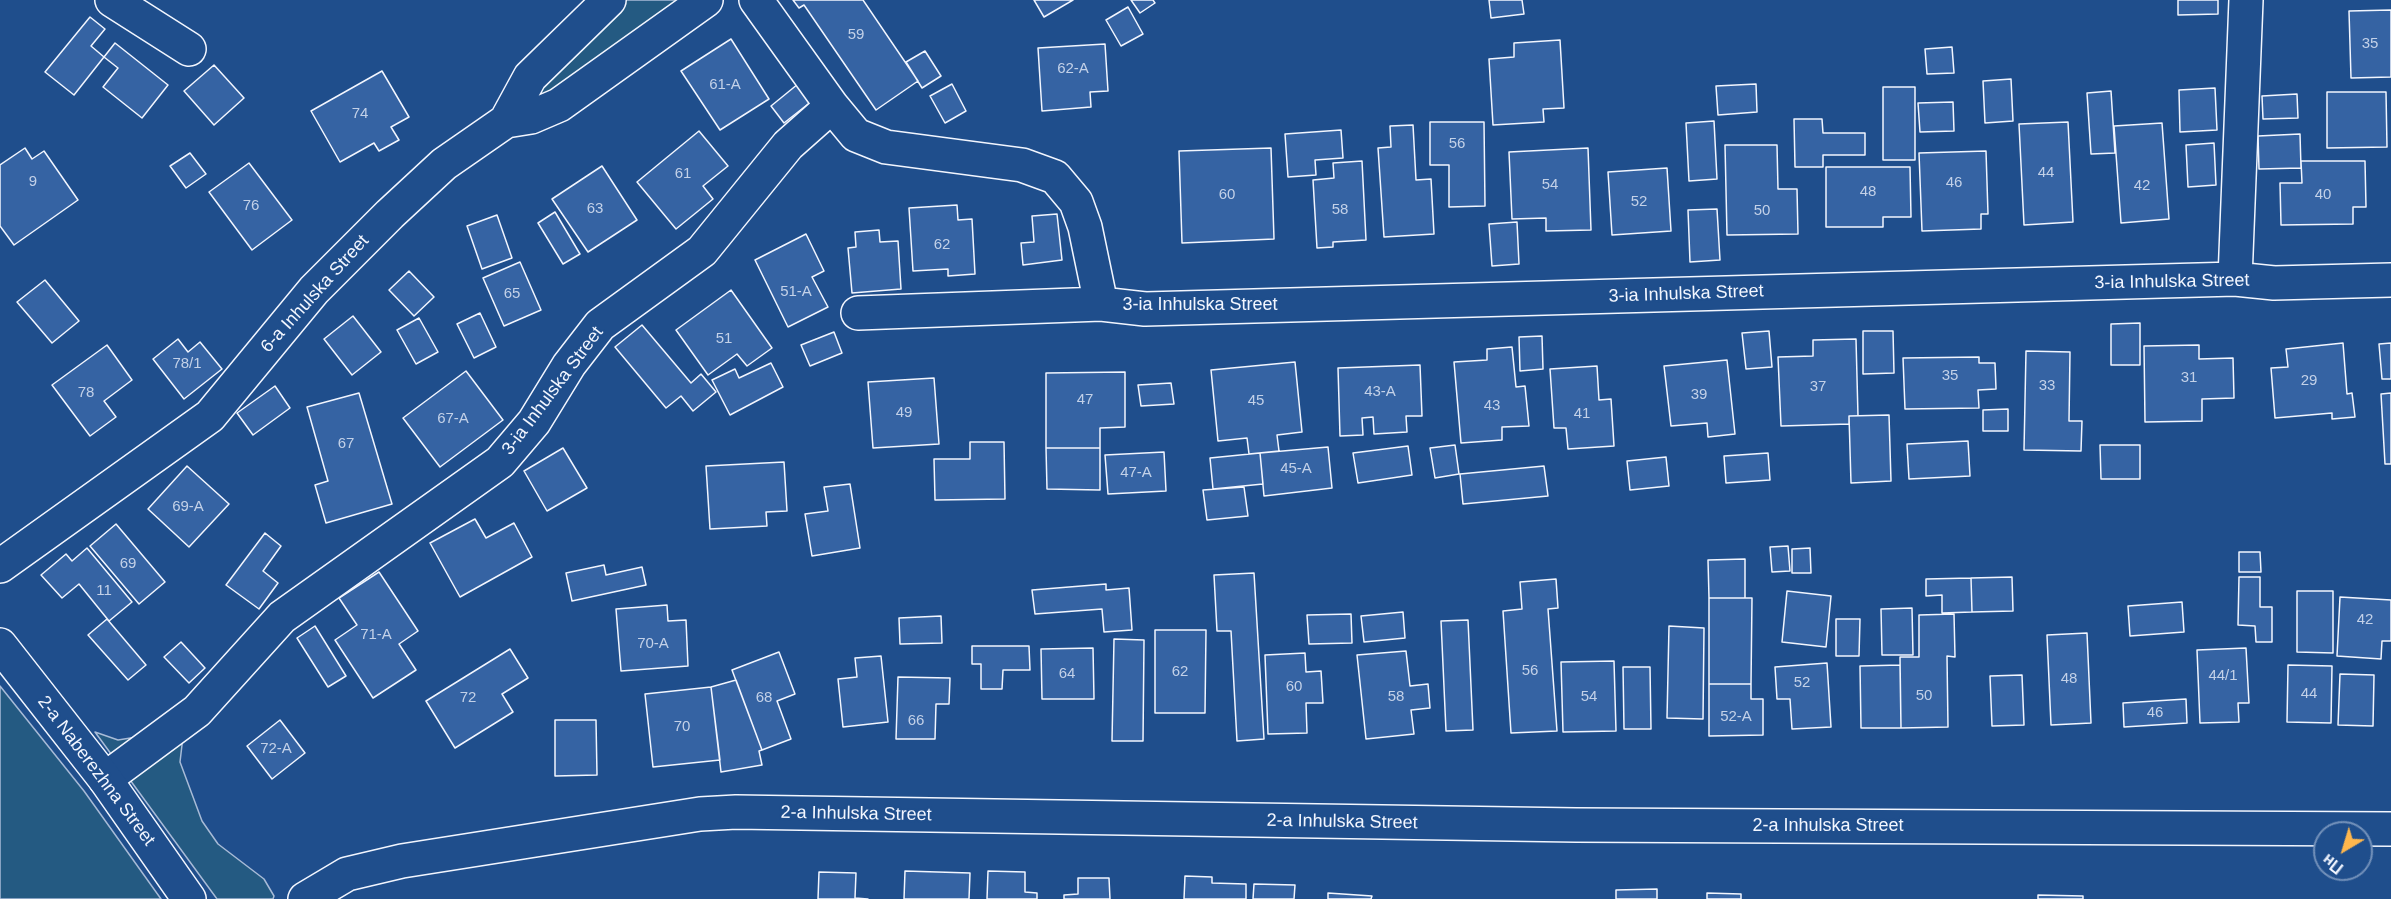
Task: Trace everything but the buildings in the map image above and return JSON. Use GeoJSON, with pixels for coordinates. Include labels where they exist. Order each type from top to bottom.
{"type":"FeatureCollection","features":[{"type":"Feature","properties":{"kind":"street"},"geometry":{"type":"LineString","coordinates":[[112,0],[189,49]]}},
{"type":"Feature","properties":{"kind":"street","name":"6-a Inhulska Street"},"geometry":{"type":"LineString","coordinates":[[0,566],[210,416],[314,290],[444,164],[506,122],[530,76],[609,0]]}},
{"type":"Feature","properties":{"kind":"street"},"geometry":{"type":"LineString","coordinates":[[506,122],[531,117],[559,105],[706,0]]}},
{"type":"Feature","properties":{"kind":"street"},"geometry":{"type":"LineString","coordinates":[[756,0],[832,106]]}},
{"type":"Feature","properties":{"kind":"street"},"geometry":{"type":"LineString","coordinates":[[2235,279],[2246,0]]}},
{"type":"Feature","properties":{"kind":"street","name":"3-ia Inhulska Street"},"geometry":{"type":"LineString","coordinates":[[105,779],[197,711],[282,616],[500,462],[534,422],[568,365],[600,325],[702,251],[788,144],[832,106],[856,135],[886,147],[1022,165],[1055,177],[1076,202],[1085,227],[1101,304],[1145,309],[2235,279],[2274,283],[2391,280]]}},
{"type":"Feature","properties":{"kind":"street"},"geometry":{"type":"LineString","coordinates":[[858,313],[1101,304]]}},
{"type":"Feature","properties":{"kind":"street","name":"2-a Naberezhna Street"},"geometry":{"type":"LineString","coordinates":[[0,645],[105,779],[189,899]]}},
{"type":"Feature","properties":{"kind":"street","name":"2-a Inhulska Street"},"geometry":{"type":"LineString","coordinates":[[305,899],[347,874],[402,861],[700,814],[727,813],[1576,825],[2391,829]]}},
{"type":"Feature","properties":{"kind":"shaded area"},"geometry":{"type":"Polygon","coordinates":[[[622,0],[692,0],[536,102],[537,83],[622,0]]]}},
{"type":"Feature","properties":{"kind":"shaded area"},"geometry":{"type":"Polygon","coordinates":[[[0,686],[84,791],[161,899],[0,899],[0,686]]]}},
{"type":"Feature","properties":{"kind":"shaded area"},"geometry":{"type":"Polygon","coordinates":[[[187,702],[180,762],[202,821],[218,844],[264,879],[274,896],[273,899],[217,899],[95,732],[118,740],[143,736],[187,702]]]}}]}
